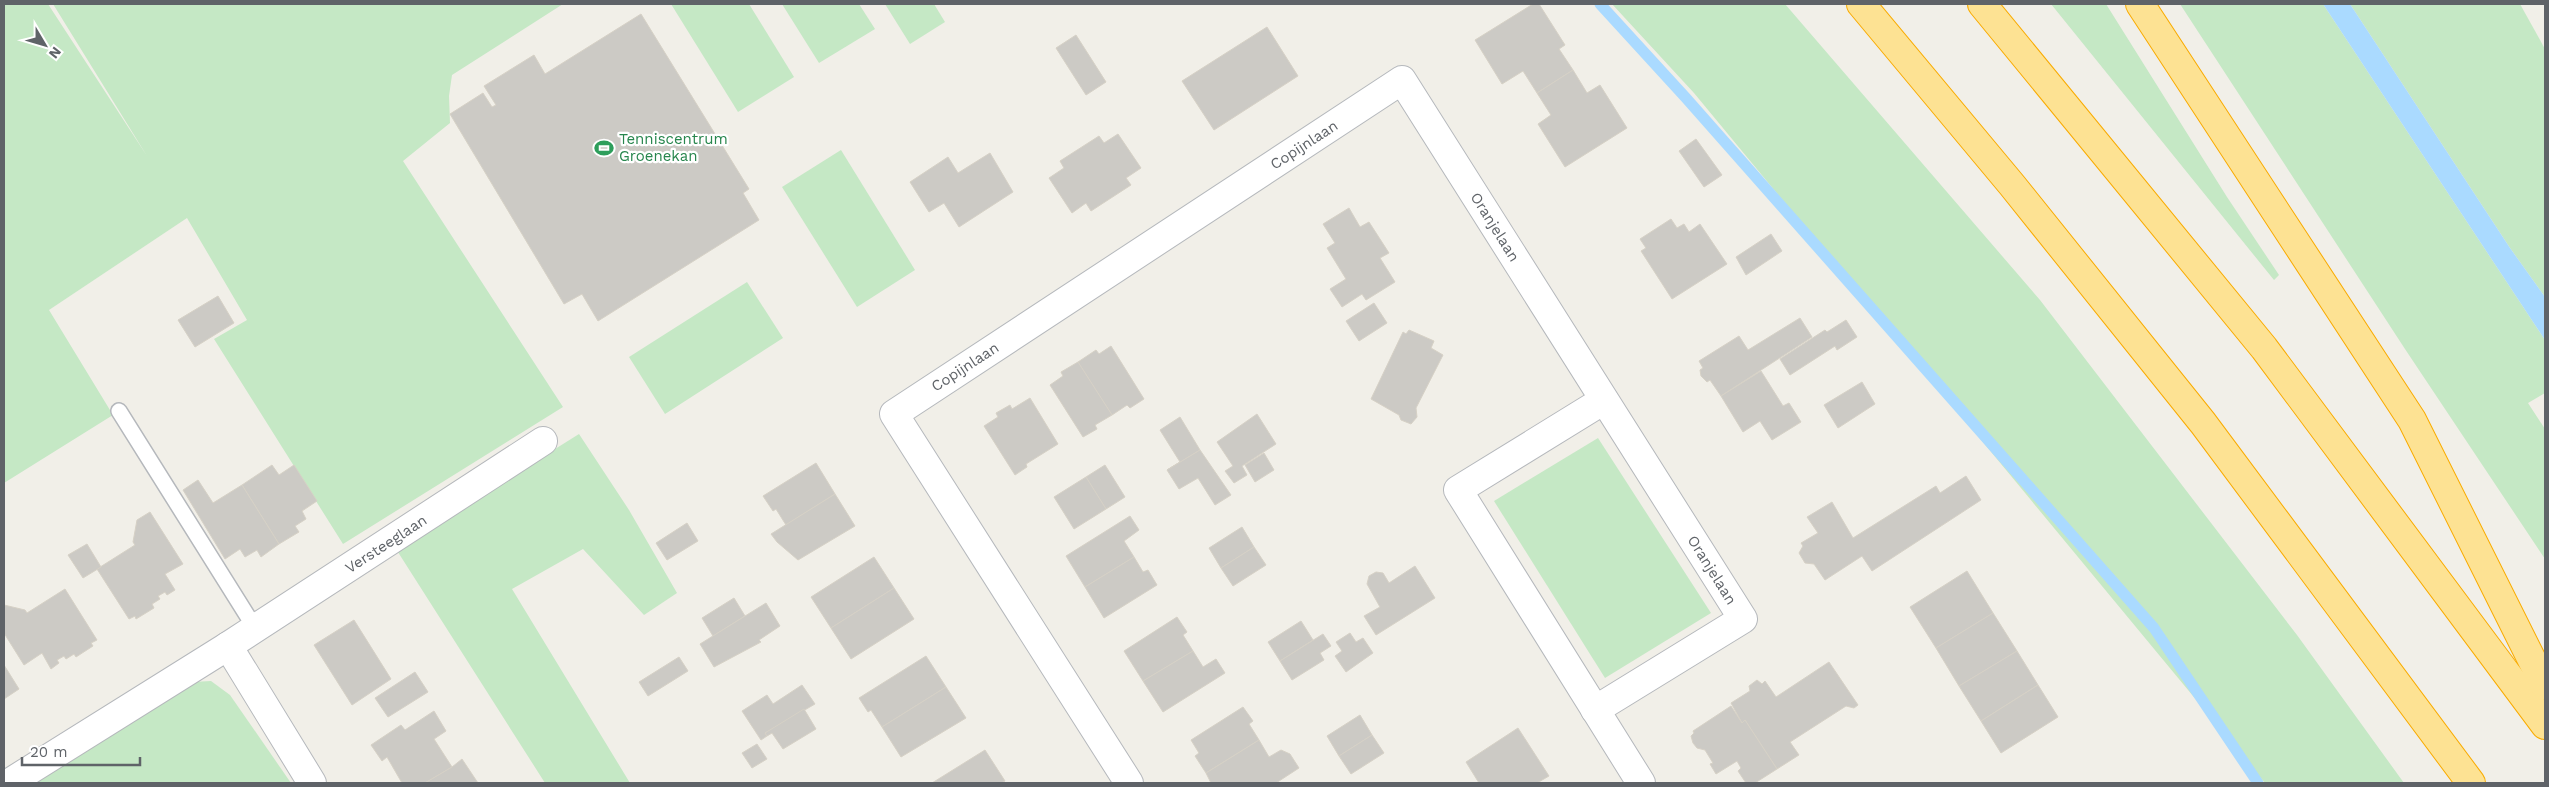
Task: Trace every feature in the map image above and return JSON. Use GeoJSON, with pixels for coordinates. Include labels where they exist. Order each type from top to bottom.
{"type":"FeatureCollection","features":[{"type":"Feature","properties":{"kind":"highway"},"geometry":{"type":"LineString","coordinates":[[1861,4],[2012,185],[2203,423],[2471,783]]}},
{"type":"Feature","properties":{"kind":"highway"},"geometry":{"type":"LineString","coordinates":[[1982,4],[2264,348],[2545,725]]}},
{"type":"Feature","properties":{"kind":"highway"},"geometry":{"type":"LineString","coordinates":[[2140,4],[2412,420],[2545,686]]}},
{"type":"Feature","properties":{"kind":"street","name":"Oranjelaan"},"geometry":{"type":"LineString","coordinates":[[1402,80],[1743,619],[1595,710]]}},
{"type":"Feature","properties":{"kind":"street","name":"Copijnlaan"},"geometry":{"type":"LineString","coordinates":[[1129,783],[894,414],[1402,80]]}},
{"type":"Feature","properties":{"kind":"street"},"geometry":{"type":"LineString","coordinates":[[1604,400],[1458,490],[1641,783]]}},
{"type":"Feature","properties":{"kind":"street","name":"Versteeglaan"},"geometry":{"type":"LineString","coordinates":[[9,783],[228,646],[543,441]]}},
{"type":"Feature","properties":{"kind":"street"},"geometry":{"type":"LineString","coordinates":[[228,646],[312,783]]}},
{"type":"Feature","properties":{"kind":"lane"},"geometry":{"type":"LineString","coordinates":[[119,411],[255,628]]}},
{"type":"Feature","properties":{"kind":"green space"},"geometry":{"type":"Polygon","coordinates":[[[4,4],[48,4],[147,156],[53,4],[563,4],[452,75],[449,96],[450,123],[403,161],[563,407],[343,544],[214,339],[247,320],[187,218],[49,310],[113,415],[4,483],[4,4]]]}},
{"type":"Feature","properties":{"kind":"green space"},"geometry":{"type":"Polygon","coordinates":[[[671,4],[749,4],[794,77],[738,112],[671,4]]]}},
{"type":"Feature","properties":{"kind":"green space"},"geometry":{"type":"Polygon","coordinates":[[[782,4],[859,4],[875,29],[819,63],[782,4]]]}},
{"type":"Feature","properties":{"kind":"green space"},"geometry":{"type":"Polygon","coordinates":[[[885,4],[934,4],[945,22],[910,44],[885,4]]]}},
{"type":"Feature","properties":{"kind":"green space"},"geometry":{"type":"Polygon","coordinates":[[[1612,4],[1785,4],[2040,300],[2297,635],[2404,783],[2265,783],[1694,93],[1612,4]]]}},
{"type":"Feature","properties":{"kind":"green space"},"geometry":{"type":"Polygon","coordinates":[[[2051,4],[2106,4],[2227,197],[2279,275],[2274,280],[2051,4]]]}},
{"type":"Feature","properties":{"kind":"green space"},"geometry":{"type":"Polygon","coordinates":[[[2180,4],[2323,4],[2545,340],[2545,393],[2528,403],[2545,429],[2545,559],[2405,349],[2180,4]]]}},
{"type":"Feature","properties":{"kind":"green space"},"geometry":{"type":"Polygon","coordinates":[[[2350,4],[2520,4],[2545,49],[2545,297],[2510,248],[2350,4]]]}},
{"type":"Feature","properties":{"kind":"green space"},"geometry":{"type":"Polygon","coordinates":[[[841,150],[915,270],[857,307],[782,187],[841,150]]]}},
{"type":"Feature","properties":{"kind":"green space"},"geometry":{"type":"Polygon","coordinates":[[[747,282],[783,338],[665,414],[629,357],[747,282]]]}},
{"type":"Feature","properties":{"kind":"green space"},"geometry":{"type":"Polygon","coordinates":[[[579,434],[629,510],[677,593],[644,615],[583,549],[512,589],[630,783],[545,783],[396,549],[579,434]]]}},
{"type":"Feature","properties":{"kind":"green space"},"geometry":{"type":"Polygon","coordinates":[[[1598,438],[1711,613],[1605,678],[1494,501],[1598,438]]]}},
{"type":"Feature","properties":{"kind":"green space"},"geometry":{"type":"Polygon","coordinates":[[[211,681],[230,695],[291,783],[32,783],[193,682],[211,681]]]}},
{"type":"Feature","properties":{"kind":"water"},"geometry":{"type":"Polygon","coordinates":[[[2323,4],[2350,4],[2510,248],[2545,297],[2545,340],[2323,4]]]}},
{"type":"Feature","properties":{"kind":"building"},"geometry":{"type":"Polygon","coordinates":[[[1533,4],[1539,4],[1565,45],[1559,49],[1573,70],[1537,93],[1523,71],[1502,84],[1475,40],[1533,4]]]}},
{"type":"Feature","properties":{"kind":"building"},"geometry":{"type":"Polygon","coordinates":[[[641,14],[749,189],[743,193],[759,220],[598,321],[582,294],[564,304],[450,114],[483,93],[492,107],[496,105],[484,86],[534,55],[545,74],[641,14]]]}},
{"type":"Feature","properties":{"kind":"building"},"geometry":{"type":"Polygon","coordinates":[[[1267,27],[1298,76],[1214,130],[1182,81],[1267,27]]]}},
{"type":"Feature","properties":{"kind":"building"},"geometry":{"type":"Polygon","coordinates":[[[1076,35],[1106,82],[1086,95],[1056,48],[1076,35]]]}},
{"type":"Feature","properties":{"kind":"building"},"geometry":{"type":"Polygon","coordinates":[[[1573,70],[1587,93],[1600,85],[1627,128],[1565,167],[1538,124],[1551,115],[1537,93],[1573,70]]]}},
{"type":"Feature","properties":{"kind":"building"},"geometry":{"type":"Polygon","coordinates":[[[1118,134],[1141,168],[1126,178],[1131,185],[1091,211],[1086,203],[1072,213],[1049,178],[1064,168],[1060,161],[1099,136],[1104,143],[1118,134]]]}},
{"type":"Feature","properties":{"kind":"building"},"geometry":{"type":"Polygon","coordinates":[[[1696,139],[1722,175],[1704,187],[1679,151],[1696,139]]]}},
{"type":"Feature","properties":{"kind":"building"},"geometry":{"type":"Polygon","coordinates":[[[990,153],[1013,192],[959,227],[944,203],[929,212],[910,182],[948,157],[958,173],[990,153]]]}},
{"type":"Feature","properties":{"kind":"building"},"geometry":{"type":"Polygon","coordinates":[[[1349,208],[1360,227],[1369,222],[1389,253],[1380,258],[1395,282],[1366,300],[1362,294],[1342,307],[1330,289],[1346,279],[1327,248],[1335,243],[1323,224],[1349,208]]]}},
{"type":"Feature","properties":{"kind":"building"},"geometry":{"type":"Polygon","coordinates":[[[1671,219],[1677,228],[1684,224],[1689,232],[1700,224],[1727,264],[1672,299],[1641,251],[1646,248],[1640,239],[1671,219]]]}},
{"type":"Feature","properties":{"kind":"building"},"geometry":{"type":"Polygon","coordinates":[[[1771,234],[1782,251],[1746,275],[1736,257],[1771,234]]]}},
{"type":"Feature","properties":{"kind":"building"},"geometry":{"type":"Polygon","coordinates":[[[218,296],[234,323],[195,347],[178,320],[218,296]]]}},
{"type":"Feature","properties":{"kind":"building"},"geometry":{"type":"Polygon","coordinates":[[[1374,303],[1387,323],[1359,341],[1346,321],[1374,303]]]}},
{"type":"Feature","properties":{"kind":"building"},"geometry":{"type":"Polygon","coordinates":[[[1800,318],[1812,337],[1721,396],[1710,380],[1707,382],[1701,376],[1700,370],[1703,368],[1699,361],[1739,336],[1748,350],[1800,318]]]}},
{"type":"Feature","properties":{"kind":"building"},"geometry":{"type":"Polygon","coordinates":[[[1846,320],[1857,337],[1837,350],[1835,346],[1790,375],[1780,359],[1825,330],[1827,332],[1846,320]]]}},
{"type":"Feature","properties":{"kind":"building"},"geometry":{"type":"Polygon","coordinates":[[[1409,330],[1434,341],[1431,348],[1443,355],[1416,408],[1417,417],[1411,424],[1401,420],[1399,415],[1371,399],[1403,332],[1406,334],[1409,330]]]}},
{"type":"Feature","properties":{"kind":"building"},"geometry":{"type":"Polygon","coordinates":[[[1111,346],[1144,399],[1130,408],[1127,405],[1112,415],[1078,362],[1096,350],[1099,354],[1111,346]]]}},
{"type":"Feature","properties":{"kind":"building"},"geometry":{"type":"Polygon","coordinates":[[[1078,362],[1112,415],[1095,425],[1097,429],[1083,437],[1050,385],[1063,376],[1061,372],[1078,362]]]}},
{"type":"Feature","properties":{"kind":"building"},"geometry":{"type":"Polygon","coordinates":[[[1761,371],[1783,406],[1789,403],[1801,422],[1772,440],[1760,421],[1743,432],[1721,396],[1761,371]]]}},
{"type":"Feature","properties":{"kind":"building"},"geometry":{"type":"Polygon","coordinates":[[[1862,382],[1875,404],[1838,428],[1824,405],[1862,382]]]}},
{"type":"Feature","properties":{"kind":"building"},"geometry":{"type":"Polygon","coordinates":[[[1030,398],[1058,444],[1026,464],[1027,467],[1015,475],[984,426],[998,417],[996,413],[1010,405],[1012,409],[1030,398]]]}},
{"type":"Feature","properties":{"kind":"building"},"geometry":{"type":"Polygon","coordinates":[[[1257,414],[1276,444],[1242,466],[1247,475],[1234,483],[1225,471],[1233,466],[1217,442],[1257,414]]]}},
{"type":"Feature","properties":{"kind":"building"},"geometry":{"type":"Polygon","coordinates":[[[1180,417],[1200,450],[1167,470],[1180,462],[1160,430],[1180,417]]]}},
{"type":"Feature","properties":{"kind":"building"},"geometry":{"type":"Polygon","coordinates":[[[1200,450],[1231,495],[1215,505],[1198,478],[1179,489],[1167,470],[1200,450]]]}},
{"type":"Feature","properties":{"kind":"building"},"geometry":{"type":"Polygon","coordinates":[[[1264,453],[1274,470],[1255,482],[1245,465],[1264,453]]]}},
{"type":"Feature","properties":{"kind":"building"},"geometry":{"type":"Polygon","coordinates":[[[816,463],[835,494],[786,525],[776,509],[773,511],[763,496],[816,463]]]}},
{"type":"Feature","properties":{"kind":"building"},"geometry":{"type":"Polygon","coordinates":[[[272,465],[279,475],[294,465],[317,501],[302,511],[306,519],[295,526],[299,532],[279,544],[242,485],[272,465]]]}},
{"type":"Feature","properties":{"kind":"building"},"geometry":{"type":"Polygon","coordinates":[[[1105,465],[1125,497],[1106,509],[1086,477],[1105,465]]]}},
{"type":"Feature","properties":{"kind":"building"},"geometry":{"type":"Polygon","coordinates":[[[1966,476],[1981,500],[1872,571],[1862,556],[1825,580],[1814,564],[1805,563],[1799,553],[1803,546],[1801,543],[1818,533],[1807,517],[1832,502],[1853,538],[1936,486],[1940,493],[1966,476]]]}},
{"type":"Feature","properties":{"kind":"building"},"geometry":{"type":"Polygon","coordinates":[[[1086,477],[1106,509],[1074,529],[1054,497],[1086,477]]]}},
{"type":"Feature","properties":{"kind":"building"},"geometry":{"type":"Polygon","coordinates":[[[198,480],[213,503],[242,485],[279,544],[261,557],[257,550],[245,557],[240,549],[225,559],[183,490],[198,480]]]}},
{"type":"Feature","properties":{"kind":"building"},"geometry":{"type":"Polygon","coordinates":[[[835,494],[855,526],[798,560],[777,542],[771,534],[835,494]]]}},
{"type":"Feature","properties":{"kind":"building"},"geometry":{"type":"Polygon","coordinates":[[[150,512],[183,564],[165,574],[175,590],[167,595],[165,592],[158,596],[160,599],[152,604],[154,608],[136,619],[135,616],[129,619],[97,569],[135,545],[133,542],[137,520],[150,512]]]}},
{"type":"Feature","properties":{"kind":"building"},"geometry":{"type":"Polygon","coordinates":[[[1130,516],[1139,530],[1124,541],[1134,557],[1085,587],[1066,556],[1130,516]]]}},
{"type":"Feature","properties":{"kind":"building"},"geometry":{"type":"Polygon","coordinates":[[[687,523],[698,541],[667,560],[656,543],[687,523]]]}},
{"type":"Feature","properties":{"kind":"building"},"geometry":{"type":"Polygon","coordinates":[[[1242,527],[1254,547],[1221,568],[1209,548],[1242,527]]]}},
{"type":"Feature","properties":{"kind":"building"},"geometry":{"type":"Polygon","coordinates":[[[87,544],[101,567],[83,578],[68,555],[87,544]]]}},
{"type":"Feature","properties":{"kind":"building"},"geometry":{"type":"Polygon","coordinates":[[[1254,547],[1266,565],[1233,586],[1221,568],[1254,547]]]}},
{"type":"Feature","properties":{"kind":"building"},"geometry":{"type":"Polygon","coordinates":[[[874,557],[894,588],[831,628],[811,597],[874,557]]]}},
{"type":"Feature","properties":{"kind":"building"},"geometry":{"type":"Polygon","coordinates":[[[1134,557],[1143,572],[1148,570],[1157,585],[1104,618],[1085,587],[1134,557]]]}},
{"type":"Feature","properties":{"kind":"building"},"geometry":{"type":"Polygon","coordinates":[[[1415,566],[1435,598],[1376,635],[1364,616],[1380,607],[1367,584],[1369,576],[1376,572],[1383,573],[1389,583],[1415,566]]]}},
{"type":"Feature","properties":{"kind":"building"},"geometry":{"type":"Polygon","coordinates":[[[1967,571],[1993,613],[1936,648],[1910,607],[1967,571]]]}},
{"type":"Feature","properties":{"kind":"building"},"geometry":{"type":"Polygon","coordinates":[[[894,588],[914,619],[851,659],[831,628],[894,588]]]}},
{"type":"Feature","properties":{"kind":"building"},"geometry":{"type":"Polygon","coordinates":[[[65,589],[97,640],[91,643],[93,646],[76,657],[74,654],[66,659],[64,656],[57,660],[59,663],[51,669],[42,653],[24,665],[4,633],[4,605],[25,610],[27,613],[65,589]]]}},
{"type":"Feature","properties":{"kind":"building"},"geometry":{"type":"Polygon","coordinates":[[[734,598],[745,616],[713,636],[702,618],[734,598]]]}},
{"type":"Feature","properties":{"kind":"building"},"geometry":{"type":"Polygon","coordinates":[[[766,603],[780,626],[759,640],[761,642],[714,667],[700,644],[766,603]]]}},
{"type":"Feature","properties":{"kind":"building"},"geometry":{"type":"Polygon","coordinates":[[[1993,613],[2017,651],[1959,686],[1936,648],[1993,613]]]}},
{"type":"Feature","properties":{"kind":"building"},"geometry":{"type":"Polygon","coordinates":[[[1177,617],[1187,632],[1183,635],[1193,651],[1143,681],[1124,651],[1177,617]]]}},
{"type":"Feature","properties":{"kind":"building"},"geometry":{"type":"Polygon","coordinates":[[[354,620],[391,679],[352,705],[314,645],[354,620]]]}},
{"type":"Feature","properties":{"kind":"building"},"geometry":{"type":"Polygon","coordinates":[[[1301,621],[1313,640],[1280,661],[1268,642],[1301,621]]]}},
{"type":"Feature","properties":{"kind":"building"},"geometry":{"type":"Polygon","coordinates":[[[1350,633],[1356,642],[1363,638],[1373,653],[1346,672],[1335,656],[1342,651],[1336,642],[1350,633]]]}},
{"type":"Feature","properties":{"kind":"building"},"geometry":{"type":"Polygon","coordinates":[[[1323,634],[1331,646],[1320,653],[1324,660],[1292,680],[1280,661],[1323,634]]]}},
{"type":"Feature","properties":{"kind":"building"},"geometry":{"type":"Polygon","coordinates":[[[1193,651],[1203,667],[1216,659],[1225,673],[1163,712],[1143,681],[1193,651]]]}},
{"type":"Feature","properties":{"kind":"building"},"geometry":{"type":"Polygon","coordinates":[[[2017,651],[2038,685],[1981,721],[1959,686],[2017,651]]]}},
{"type":"Feature","properties":{"kind":"building"},"geometry":{"type":"Polygon","coordinates":[[[926,656],[946,687],[882,727],[871,710],[868,712],[859,698],[926,656]]]}},
{"type":"Feature","properties":{"kind":"building"},"geometry":{"type":"Polygon","coordinates":[[[679,657],[688,671],[648,696],[639,682],[679,657]]]}},
{"type":"Feature","properties":{"kind":"building"},"geometry":{"type":"Polygon","coordinates":[[[1829,662],[1858,705],[1854,708],[1846,706],[1790,742],[1799,755],[1777,769],[1745,720],[1742,723],[1731,703],[1750,691],[1749,686],[1757,680],[1762,684],[1765,681],[1776,697],[1829,662]]]}},
{"type":"Feature","properties":{"kind":"building"},"geometry":{"type":"Polygon","coordinates":[[[4,665],[19,689],[4,699],[4,665]]]}},
{"type":"Feature","properties":{"kind":"building"},"geometry":{"type":"Polygon","coordinates":[[[415,672],[428,692],[388,717],[375,698],[415,672]]]}},
{"type":"Feature","properties":{"kind":"building"},"geometry":{"type":"Polygon","coordinates":[[[802,685],[815,704],[765,733],[767,736],[761,740],[742,711],[767,695],[773,704],[802,685]]]}},
{"type":"Feature","properties":{"kind":"building"},"geometry":{"type":"Polygon","coordinates":[[[2038,685],[2058,717],[2001,753],[1981,721],[2038,685]]]}},
{"type":"Feature","properties":{"kind":"building"},"geometry":{"type":"Polygon","coordinates":[[[946,687],[966,718],[901,757],[882,727],[946,687]]]}},
{"type":"Feature","properties":{"kind":"building"},"geometry":{"type":"Polygon","coordinates":[[[1731,706],[1742,723],[1745,720],[1777,769],[1755,783],[1746,783],[1738,771],[1741,768],[1737,761],[1716,774],[1710,764],[1713,763],[1705,750],[1697,748],[1693,743],[1691,736],[1694,733],[1693,731],[1731,706]]]}},
{"type":"Feature","properties":{"kind":"building"},"geometry":{"type":"Polygon","coordinates":[[[1243,707],[1253,721],[1249,724],[1259,740],[1206,773],[1195,756],[1199,753],[1191,740],[1243,707]]]}},
{"type":"Feature","properties":{"kind":"building"},"geometry":{"type":"Polygon","coordinates":[[[804,709],[816,729],[783,749],[772,733],[767,736],[765,733],[804,709]]]}},
{"type":"Feature","properties":{"kind":"building"},"geometry":{"type":"Polygon","coordinates":[[[434,711],[446,731],[434,739],[452,767],[425,783],[402,783],[387,757],[382,761],[371,745],[401,725],[405,730],[434,711]]]}},
{"type":"Feature","properties":{"kind":"building"},"geometry":{"type":"Polygon","coordinates":[[[1360,715],[1372,735],[1339,756],[1327,736],[1360,715]]]}},
{"type":"Feature","properties":{"kind":"building"},"geometry":{"type":"Polygon","coordinates":[[[1518,728],[1549,776],[1537,783],[1479,783],[1466,762],[1518,728]]]}},
{"type":"Feature","properties":{"kind":"building"},"geometry":{"type":"Polygon","coordinates":[[[1372,735],[1384,753],[1351,774],[1339,756],[1372,735]]]}},
{"type":"Feature","properties":{"kind":"building"},"geometry":{"type":"Polygon","coordinates":[[[1259,740],[1269,757],[1281,750],[1290,754],[1299,768],[1276,783],[1211,783],[1206,773],[1259,740]]]}},
{"type":"Feature","properties":{"kind":"building"},"geometry":{"type":"Polygon","coordinates":[[[757,744],[767,759],[752,768],[742,753],[757,744]]]}},
{"type":"Feature","properties":{"kind":"building"},"geometry":{"type":"Polygon","coordinates":[[[985,750],[1005,781],[1001,783],[932,783],[985,750]]]}},
{"type":"Feature","properties":{"kind":"building"},"geometry":{"type":"Polygon","coordinates":[[[462,759],[478,783],[425,783],[452,767],[462,759]]]}},
{"type":"Feature","properties":{"kind":"waterway"},"geometry":{"type":"LineString","coordinates":[[1600,4],[1686,98],[2154,628],[2258,783]]}},
{"type":"Feature","properties":{"kind":"place","name":"Tenniscentrum Groenekan"},"geometry":{"type":"Point","coordinates":[604,148]}}]}
